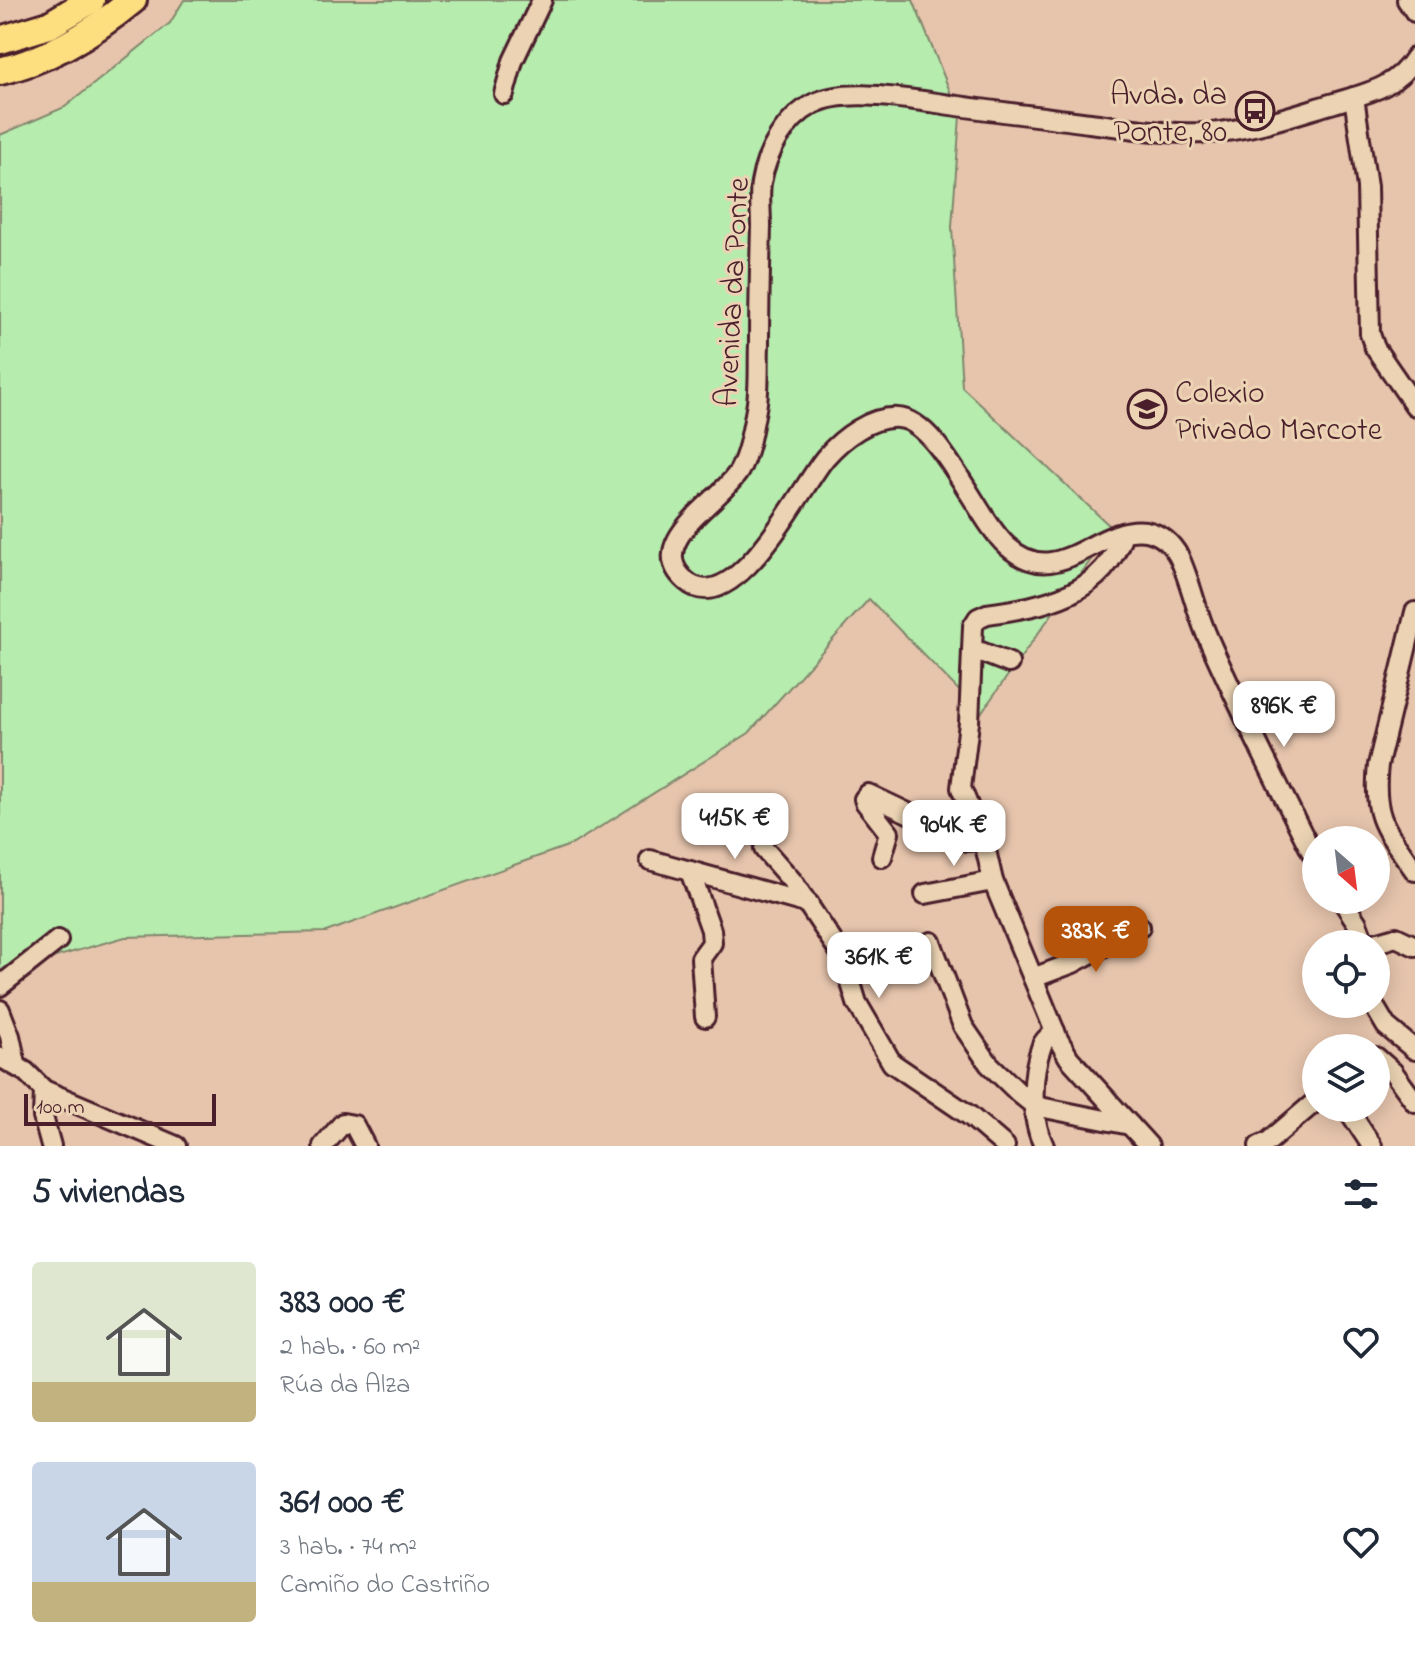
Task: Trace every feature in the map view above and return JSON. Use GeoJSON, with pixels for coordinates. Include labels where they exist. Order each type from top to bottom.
{"type":"FeatureCollection","features":[{"type":"Feature","properties":{"kind":"highway"},"geometry":{"type":"LineString","coordinates":[[12,36],[64,0]]}},
{"type":"Feature","properties":{"kind":"highway"},"geometry":{"type":"LineString","coordinates":[[12,36],[49,25],[91,0]]}},
{"type":"Feature","properties":{"kind":"highway"},"geometry":{"type":"LineString","coordinates":[[0,71],[44,57],[90,33],[133,0]]}},
{"type":"Feature","properties":{"kind":"street"},"geometry":{"type":"LineString","coordinates":[[504,94],[513,61],[542,0]]}},
{"type":"Feature","properties":{"kind":"street"},"geometry":{"type":"LineString","coordinates":[[1407,0],[1415,12]]}},
{"type":"Feature","properties":{"kind":"street","name":"Avenida da Ponte"},"geometry":{"type":"LineString","coordinates":[[1123,533],[1072,558],[1034,563],[1013,552],[994,534],[938,445],[925,430],[911,421],[896,417],[866,425],[839,444],[826,457],[763,548],[727,585],[699,589],[680,576],[672,549],[676,536],[728,488],[747,453],[758,401],[761,180],[778,136],[815,103],[838,97],[886,97],[1139,130],[1206,133],[1255,126],[1381,89],[1401,76],[1415,59]]}},
{"type":"Feature","properties":{"kind":"street"},"geometry":{"type":"LineString","coordinates":[[1354,97],[1367,187],[1370,334],[1375,348],[1415,406]]}},
{"type":"Feature","properties":{"kind":"street"},"geometry":{"type":"LineString","coordinates":[[1149,1146],[1069,1058],[993,881],[983,840],[961,788],[969,723],[973,626],[978,618],[1051,602],[1082,590],[1101,573],[1118,548],[1123,533],[1138,531],[1156,534],[1169,543],[1179,558],[1216,656],[1302,832]]}},
{"type":"Feature","properties":{"kind":"street"},"geometry":{"type":"LineString","coordinates":[[1415,612],[1378,765],[1376,786],[1377,810],[1384,827],[1415,871]]}},
{"type":"Feature","properties":{"kind":"street"},"geometry":{"type":"LineString","coordinates":[[972,652],[981,652],[1009,663]]}},
{"type":"Feature","properties":{"kind":"street"},"geometry":{"type":"LineString","coordinates":[[882,857],[889,833],[865,802],[868,794],[967,841],[983,840]]}},
{"type":"Feature","properties":{"kind":"street"},"geometry":{"type":"LineString","coordinates":[[764,849],[809,904],[843,957],[857,1003],[892,1063],[970,1116],[1005,1146]]}},
{"type":"Feature","properties":{"kind":"street"},"geometry":{"type":"LineString","coordinates":[[650,860],[809,904]]}},
{"type":"Feature","properties":{"kind":"street"},"geometry":{"type":"LineString","coordinates":[[690,871],[712,943],[701,958],[705,1017]]}},
{"type":"Feature","properties":{"kind":"street"},"geometry":{"type":"LineString","coordinates":[[925,894],[993,881]]}},
{"type":"Feature","properties":{"kind":"street"},"geometry":{"type":"LineString","coordinates":[[1033,978],[1073,963],[1140,927]]}},
{"type":"Feature","properties":{"kind":"street"},"geometry":{"type":"LineString","coordinates":[[1390,939],[1396,937],[1415,946]]}},
{"type":"Feature","properties":{"kind":"street"},"geometry":{"type":"LineString","coordinates":[[0,986],[58,940]]}},
{"type":"Feature","properties":{"kind":"street"},"geometry":{"type":"LineString","coordinates":[[931,942],[963,1026],[989,1064],[1035,1106],[1130,1125]]}},
{"type":"Feature","properties":{"kind":"street"},"geometry":{"type":"LineString","coordinates":[[0,1010],[10,1036],[14,1064],[44,1090],[176,1146]]}},
{"type":"Feature","properties":{"kind":"street"},"geometry":{"type":"LineString","coordinates":[[1382,1018],[1390,1031],[1415,1050]]}},
{"type":"Feature","properties":{"kind":"street"},"geometry":{"type":"LineString","coordinates":[[1044,1146],[1035,1118],[1035,1080],[1043,1043],[1055,1031]]}},
{"type":"Feature","properties":{"kind":"street"},"geometry":{"type":"LineString","coordinates":[[1390,1069],[1415,1102]]}},
{"type":"Feature","properties":{"kind":"street"},"geometry":{"type":"LineString","coordinates":[[44,1090],[43,1117],[51,1146]]}},
{"type":"Feature","properties":{"kind":"street"},"geometry":{"type":"LineString","coordinates":[[1259,1146],[1268,1142],[1302,1110]]}},
{"type":"Feature","properties":{"kind":"street"},"geometry":{"type":"LineString","coordinates":[[1356,1122],[1372,1146]]}},
{"type":"Feature","properties":{"kind":"street"},"geometry":{"type":"LineString","coordinates":[[323,1146],[343,1123],[354,1125],[365,1146]]}},
{"type":"Feature","properties":{"kind":"green space"},"geometry":{"type":"Polygon","coordinates":[[[184,0],[913,0],[960,116],[952,227],[962,387],[1113,529],[981,713],[869,599],[749,733],[573,844],[326,932],[125,937],[0,973],[0,135],[65,107],[170,23],[184,0]]]}},
{"type":"Feature","properties":{"kind":"place","name":"Avda. da Ponte, 80"},"geometry":{"type":"Point","coordinates":[1255,111]}},
{"type":"Feature","properties":{"kind":"place","name":"Colexio Privado Marcote"},"geometry":{"type":"Point","coordinates":[1147,409]}}]}
